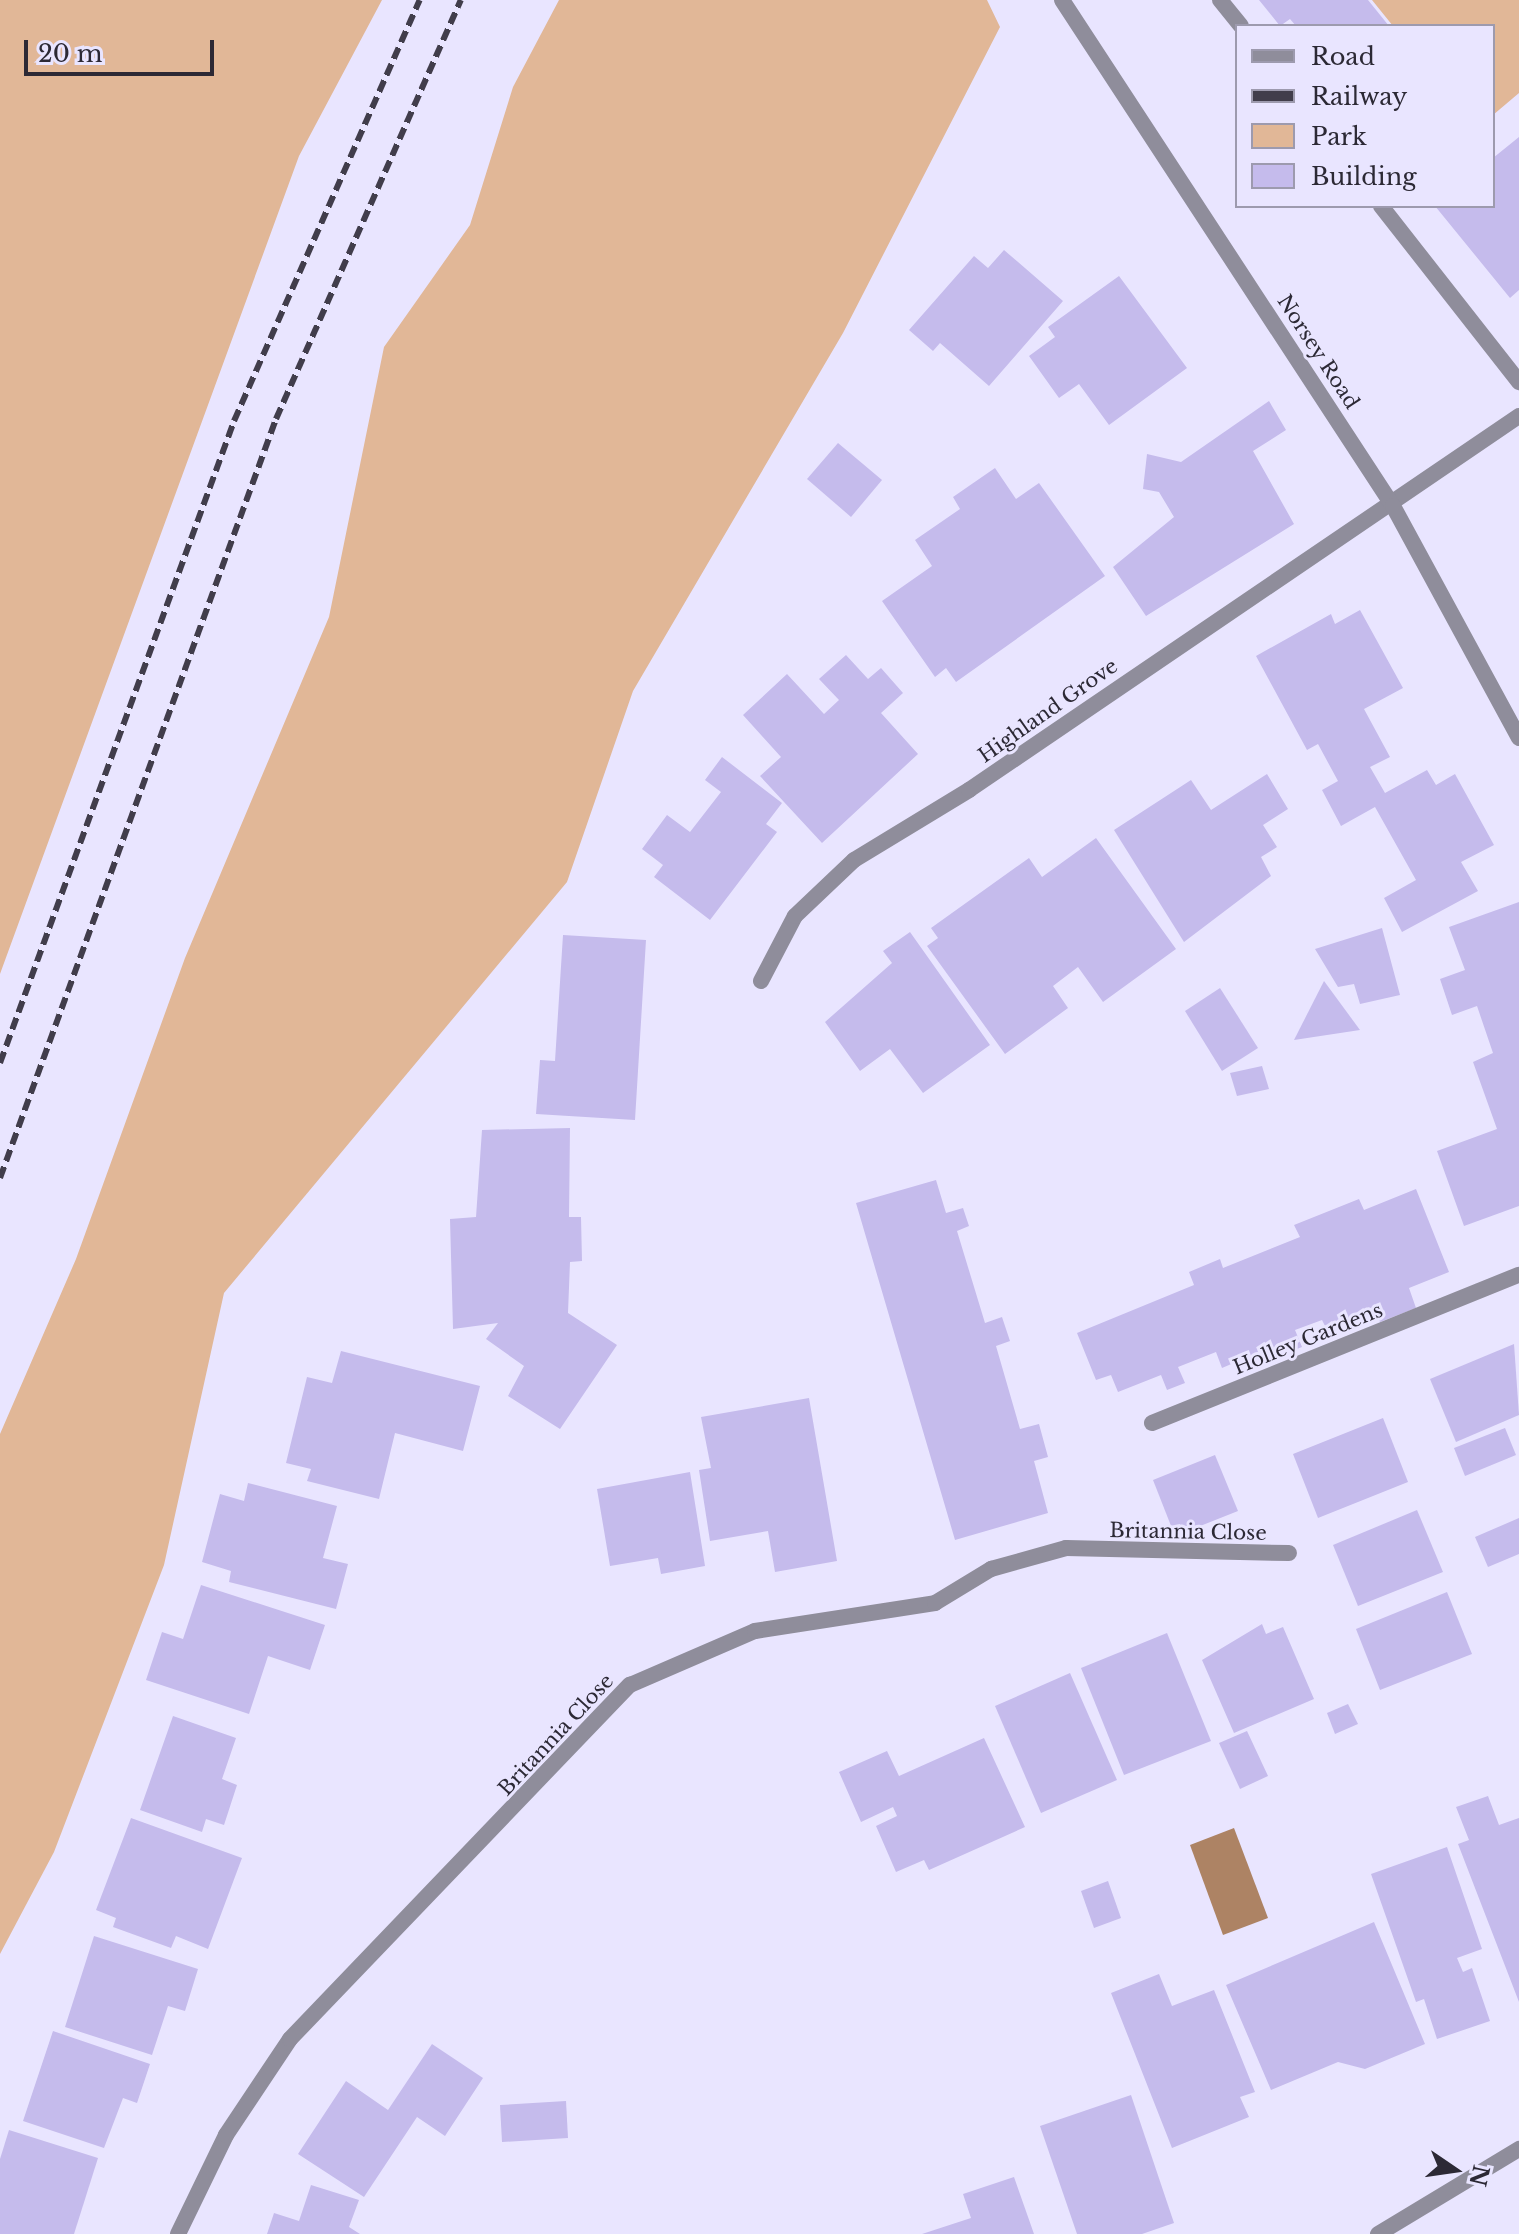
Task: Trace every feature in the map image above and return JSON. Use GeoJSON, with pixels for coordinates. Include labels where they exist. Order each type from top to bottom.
{"type":"FeatureCollection","features":[{"type":"Feature","properties":{"kind":"street","name":"Norsey Road"},"geometry":{"type":"LineString","coordinates":[[1062,0],[1393,506],[1519,738]]}},
{"type":"Feature","properties":{"kind":"street"},"geometry":{"type":"LineString","coordinates":[[1220,0],[1239,24]]}},
{"type":"Feature","properties":{"kind":"street"},"geometry":{"type":"LineString","coordinates":[[1383,208],[1519,382]]}},
{"type":"Feature","properties":{"kind":"street","name":"Highland Grove"},"geometry":{"type":"LineString","coordinates":[[761,981],[795,916],[854,860],[1393,506],[1519,416]]}},
{"type":"Feature","properties":{"kind":"street","name":"Holley Gardens"},"geometry":{"type":"LineString","coordinates":[[1152,1423],[1519,1275]]}},
{"type":"Feature","properties":{"kind":"street","name":"Britannia Close"},"geometry":{"type":"LineString","coordinates":[[178,2234],[226,2135],[290,2039],[630,1685],[755,1631],[935,1603],[991,1569],[1066,1548],[1289,1553]]}},
{"type":"Feature","properties":{"kind":"street"},"geometry":{"type":"LineString","coordinates":[[1378,2234],[1519,2149]]}},
{"type":"Feature","properties":{"kind":"green space"},"geometry":{"type":"Polygon","coordinates":[[[0,0],[382,0],[299,156],[0,974],[0,0]]]}},
{"type":"Feature","properties":{"kind":"green space"},"geometry":{"type":"Polygon","coordinates":[[[559,0],[987,0],[1000,27],[843,333],[633,691],[567,882],[224,1293],[164,1565],[54,1852],[0,1954],[0,1434],[76,1259],[185,958],[329,617],[384,347],[470,225],[513,87],[559,0]]]}},
{"type":"Feature","properties":{"kind":"green space"},"geometry":{"type":"Polygon","coordinates":[[[1372,0],[1519,0],[1519,93],[1495,113],[1495,24],[1391,24],[1372,0]]]}},
{"type":"Feature","properties":{"kind":"shaded area"},"geometry":{"type":"Polygon","coordinates":[[[1234,1828],[1268,1918],[1223,1935],[1190,1845],[1234,1828]]]}},
{"type":"Feature","properties":{"kind":"building"},"geometry":{"type":"Polygon","coordinates":[[[1259,0],[1368,0],[1387,24],[1294,24],[1290,19],[1278,24],[1259,0]]]}},
{"type":"Feature","properties":{"kind":"building"},"geometry":{"type":"Polygon","coordinates":[[[1519,137],[1519,290],[1510,298],[1437,208],[1495,208],[1495,156],[1519,137]]]}},
{"type":"Feature","properties":{"kind":"building"},"geometry":{"type":"Polygon","coordinates":[[[1004,250],[1063,301],[989,386],[940,343],[933,351],[909,330],[974,256],[988,268],[1004,250]]]}},
{"type":"Feature","properties":{"kind":"building"},"geometry":{"type":"Polygon","coordinates":[[[1119,276],[1187,368],[1109,425],[1079,384],[1059,398],[1029,356],[1055,337],[1048,327],[1119,276]]]}},
{"type":"Feature","properties":{"kind":"building"},"geometry":{"type":"Polygon","coordinates":[[[1269,401],[1286,430],[1253,451],[1294,524],[1146,616],[1113,567],[1174,517],[1159,492],[1143,489],[1147,454],[1181,462],[1269,401]]]}},
{"type":"Feature","properties":{"kind":"building"},"geometry":{"type":"Polygon","coordinates":[[[838,443],[882,480],[851,517],[807,479],[838,443]]]}},
{"type":"Feature","properties":{"kind":"building"},"geometry":{"type":"Polygon","coordinates":[[[995,468],[1016,499],[1039,483],[1105,576],[956,682],[946,668],[935,677],[882,601],[932,566],[915,540],[960,509],[953,497],[995,468]]]}},
{"type":"Feature","properties":{"kind":"building"},"geometry":{"type":"Polygon","coordinates":[[[1360,610],[1403,688],[1364,709],[1390,757],[1370,767],[1385,793],[1427,770],[1436,785],[1455,774],[1494,845],[1461,862],[1478,891],[1402,932],[1384,898],[1416,880],[1375,807],[1341,826],[1322,790],[1338,781],[1318,744],[1307,750],[1256,656],[1331,614],[1335,624],[1360,610]]]}},
{"type":"Feature","properties":{"kind":"building"},"geometry":{"type":"Polygon","coordinates":[[[846,655],[868,679],[881,668],[903,693],[881,713],[918,754],[822,843],[760,776],[781,757],[743,715],[787,674],[824,714],[839,700],[819,679],[846,655]]]}},
{"type":"Feature","properties":{"kind":"building"},"geometry":{"type":"Polygon","coordinates":[[[722,757],[782,803],[766,824],[777,832],[710,920],[654,877],[663,865],[642,849],[667,815],[690,832],[721,792],[705,780],[722,757]]]}},
{"type":"Feature","properties":{"kind":"building"},"geometry":{"type":"Polygon","coordinates":[[[1267,774],[1288,809],[1263,825],[1277,847],[1261,857],[1271,876],[1184,942],[1114,830],[1191,780],[1211,810],[1267,774]]]}},
{"type":"Feature","properties":{"kind":"building"},"geometry":{"type":"Polygon","coordinates":[[[1096,838],[1176,949],[1103,1002],[1078,967],[1053,986],[1068,1008],[1005,1054],[927,946],[938,938],[931,928],[1029,858],[1042,877],[1096,838]]]}},
{"type":"Feature","properties":{"kind":"building"},"geometry":{"type":"Polygon","coordinates":[[[1519,902],[1519,1206],[1464,1226],[1437,1151],[1497,1129],[1473,1062],[1493,1053],[1477,1006],[1452,1015],[1440,979],[1465,970],[1449,927],[1519,902]]]}},
{"type":"Feature","properties":{"kind":"building"},"geometry":{"type":"Polygon","coordinates":[[[1382,928],[1400,995],[1360,1004],[1354,984],[1338,987],[1315,949],[1382,928]]]}},
{"type":"Feature","properties":{"kind":"building"},"geometry":{"type":"Polygon","coordinates":[[[910,932],[990,1045],[923,1093],[890,1049],[860,1071],[825,1022],[892,963],[883,951],[910,932]]]}},
{"type":"Feature","properties":{"kind":"building"},"geometry":{"type":"Polygon","coordinates":[[[563,935],[646,940],[635,1120],[536,1114],[540,1060],[555,1061],[563,935]]]}},
{"type":"Feature","properties":{"kind":"building"},"geometry":{"type":"Polygon","coordinates":[[[1324,981],[1360,1030],[1294,1040],[1324,981]]]}},
{"type":"Feature","properties":{"kind":"building"},"geometry":{"type":"Polygon","coordinates":[[[1220,988],[1258,1048],[1222,1071],[1185,1011],[1220,988]]]}},
{"type":"Feature","properties":{"kind":"building"},"geometry":{"type":"Polygon","coordinates":[[[1262,1066],[1269,1089],[1237,1096],[1230,1073],[1262,1066]]]}},
{"type":"Feature","properties":{"kind":"building"},"geometry":{"type":"Polygon","coordinates":[[[570,1128],[569,1217],[581,1217],[582,1261],[570,1262],[568,1313],[617,1345],[560,1429],[508,1396],[524,1366],[486,1339],[498,1323],[453,1329],[450,1219],[476,1217],[482,1130],[570,1128]]]}},
{"type":"Feature","properties":{"kind":"building"},"geometry":{"type":"Polygon","coordinates":[[[936,1180],[946,1213],[963,1208],[969,1226],[957,1231],[985,1323],[1002,1317],[1010,1341],[996,1346],[1020,1429],[1039,1424],[1048,1457],[1034,1461],[1048,1513],[955,1540],[856,1203],[936,1180]]]}},
{"type":"Feature","properties":{"kind":"building"},"geometry":{"type":"Polygon","coordinates":[[[1416,1189],[1449,1272],[1409,1288],[1416,1308],[1380,1322],[1375,1309],[1326,1328],[1322,1320],[1295,1330],[1302,1347],[1268,1360],[1264,1350],[1222,1368],[1216,1352],[1178,1367],[1185,1383],[1167,1390],[1161,1375],[1118,1392],[1111,1375],[1096,1380],[1077,1333],[1194,1285],[1189,1272],[1220,1259],[1223,1268],[1300,1237],[1294,1225],[1359,1199],[1364,1210],[1416,1189]]]}},
{"type":"Feature","properties":{"kind":"building"},"geometry":{"type":"Polygon","coordinates":[[[1514,1344],[1519,1415],[1456,1442],[1430,1379],[1514,1344]]]}},
{"type":"Feature","properties":{"kind":"building"},"geometry":{"type":"Polygon","coordinates":[[[341,1351],[480,1386],[463,1451],[395,1433],[379,1499],[307,1481],[311,1469],[286,1463],[307,1377],[332,1383],[341,1351]]]}},
{"type":"Feature","properties":{"kind":"building"},"geometry":{"type":"Polygon","coordinates":[[[809,1398],[837,1561],[775,1572],[768,1531],[710,1541],[699,1470],[711,1468],[701,1417],[809,1398]]]}},
{"type":"Feature","properties":{"kind":"building"},"geometry":{"type":"Polygon","coordinates":[[[1383,1418],[1408,1482],[1318,1518],[1293,1454],[1383,1418]]]}},
{"type":"Feature","properties":{"kind":"building"},"geometry":{"type":"Polygon","coordinates":[[[1505,1428],[1516,1455],[1465,1476],[1454,1448],[1505,1428]]]}},
{"type":"Feature","properties":{"kind":"building"},"geometry":{"type":"Polygon","coordinates":[[[1215,1455],[1238,1511],[1175,1536],[1153,1480],[1215,1455]]]}},
{"type":"Feature","properties":{"kind":"building"},"geometry":{"type":"Polygon","coordinates":[[[690,1472],[705,1566],[661,1574],[658,1558],[610,1566],[597,1489],[690,1472]]]}},
{"type":"Feature","properties":{"kind":"building"},"geometry":{"type":"Polygon","coordinates":[[[248,1483],[337,1506],[323,1558],[348,1564],[336,1609],[229,1582],[231,1571],[202,1562],[220,1494],[244,1501],[248,1483]]]}},
{"type":"Feature","properties":{"kind":"building"},"geometry":{"type":"Polygon","coordinates":[[[1417,1510],[1443,1572],[1358,1606],[1333,1545],[1417,1510]]]}},
{"type":"Feature","properties":{"kind":"building"},"geometry":{"type":"Polygon","coordinates":[[[1519,1518],[1519,1554],[1488,1567],[1475,1537],[1519,1518]]]}},
{"type":"Feature","properties":{"kind":"building"},"geometry":{"type":"Polygon","coordinates":[[[201,1585],[325,1625],[310,1670],[268,1656],[249,1714],[146,1680],[162,1632],[183,1639],[201,1585]]]}},
{"type":"Feature","properties":{"kind":"building"},"geometry":{"type":"Polygon","coordinates":[[[1447,1592],[1472,1654],[1380,1690],[1356,1629],[1447,1592]]]}},
{"type":"Feature","properties":{"kind":"building"},"geometry":{"type":"Polygon","coordinates":[[[1262,1624],[1266,1634],[1283,1627],[1314,1699],[1234,1733],[1202,1660],[1262,1624]]]}},
{"type":"Feature","properties":{"kind":"building"},"geometry":{"type":"Polygon","coordinates":[[[1167,1633],[1211,1741],[1124,1775],[1081,1668],[1167,1633]]]}},
{"type":"Feature","properties":{"kind":"building"},"geometry":{"type":"Polygon","coordinates":[[[1070,1673],[1117,1780],[1041,1813],[995,1706],[1070,1673]]]}},
{"type":"Feature","properties":{"kind":"building"},"geometry":{"type":"Polygon","coordinates":[[[1348,1704],[1358,1724],[1335,1734],[1327,1713],[1348,1704]]]}},
{"type":"Feature","properties":{"kind":"building"},"geometry":{"type":"Polygon","coordinates":[[[173,1716],[236,1738],[222,1779],[237,1785],[224,1825],[206,1819],[202,1832],[140,1810],[173,1716]]]}},
{"type":"Feature","properties":{"kind":"building"},"geometry":{"type":"Polygon","coordinates":[[[1247,1731],[1268,1776],[1240,1789],[1219,1743],[1247,1731]]]}},
{"type":"Feature","properties":{"kind":"building"},"geometry":{"type":"Polygon","coordinates":[[[984,1738],[1025,1827],[929,1870],[924,1860],[896,1872],[876,1826],[897,1816],[893,1807],[861,1822],[839,1772],[887,1751],[899,1776],[984,1738]]]}},
{"type":"Feature","properties":{"kind":"building"},"geometry":{"type":"Polygon","coordinates":[[[1488,1796],[1499,1825],[1519,1818],[1519,2002],[1458,1844],[1469,1840],[1456,1807],[1488,1796]]]}},
{"type":"Feature","properties":{"kind":"building"},"geometry":{"type":"Polygon","coordinates":[[[131,1818],[242,1858],[208,1949],[176,1936],[171,1948],[113,1927],[116,1918],[96,1910],[131,1818]]]}},
{"type":"Feature","properties":{"kind":"building"},"geometry":{"type":"Polygon","coordinates":[[[1447,1847],[1482,1949],[1457,1958],[1463,1972],[1472,1968],[1490,2021],[1437,2039],[1424,1999],[1416,2002],[1371,1874],[1447,1847]]]}},
{"type":"Feature","properties":{"kind":"building"},"geometry":{"type":"Polygon","coordinates":[[[1108,1881],[1121,1918],[1094,1928],[1081,1891],[1108,1881]]]}},
{"type":"Feature","properties":{"kind":"building"},"geometry":{"type":"Polygon","coordinates":[[[1374,1922],[1425,2044],[1365,2069],[1338,2062],[1271,2090],[1226,1985],[1374,1922]]]}},
{"type":"Feature","properties":{"kind":"building"},"geometry":{"type":"Polygon","coordinates":[[[94,1936],[198,1969],[185,2011],[168,2006],[152,2055],[65,2027],[94,1936]]]}},
{"type":"Feature","properties":{"kind":"building"},"geometry":{"type":"Polygon","coordinates":[[[1159,1974],[1172,2006],[1214,1990],[1255,2092],[1240,2097],[1249,2117],[1172,2148],[1111,1993],[1159,1974]]]}},
{"type":"Feature","properties":{"kind":"building"},"geometry":{"type":"Polygon","coordinates":[[[53,2031],[150,2064],[137,2103],[123,2098],[104,2148],[23,2121],[53,2031]]]}},
{"type":"Feature","properties":{"kind":"building"},"geometry":{"type":"Polygon","coordinates":[[[432,2044],[483,2078],[445,2136],[417,2117],[364,2197],[298,2154],[346,2081],[388,2110],[432,2044]]]}},
{"type":"Feature","properties":{"kind":"building"},"geometry":{"type":"Polygon","coordinates":[[[1131,2095],[1174,2223],[1142,2234],[1077,2234],[1040,2126],[1131,2095]]]}},
{"type":"Feature","properties":{"kind":"building"},"geometry":{"type":"Polygon","coordinates":[[[566,2101],[568,2138],[502,2142],[500,2105],[566,2101]]]}},
{"type":"Feature","properties":{"kind":"building"},"geometry":{"type":"Polygon","coordinates":[[[9,2130],[98,2158],[74,2234],[0,2234],[0,2159],[9,2130]]]}},
{"type":"Feature","properties":{"kind":"building"},"geometry":{"type":"Polygon","coordinates":[[[1014,2177],[1034,2234],[922,2234],[971,2218],[963,2194],[1014,2177]]]}},
{"type":"Feature","properties":{"kind":"building"},"geometry":{"type":"Polygon","coordinates":[[[311,2185],[359,2200],[349,2227],[360,2234],[267,2234],[274,2213],[299,2221],[311,2185]]]}},
{"type":"Feature","properties":{"kind":"railway"},"geometry":{"type":"LineString","coordinates":[[0,1063],[234,421],[420,0]]}},
{"type":"Feature","properties":{"kind":"railway"},"geometry":{"type":"LineString","coordinates":[[0,1178],[276,419],[461,0]]}}]}
